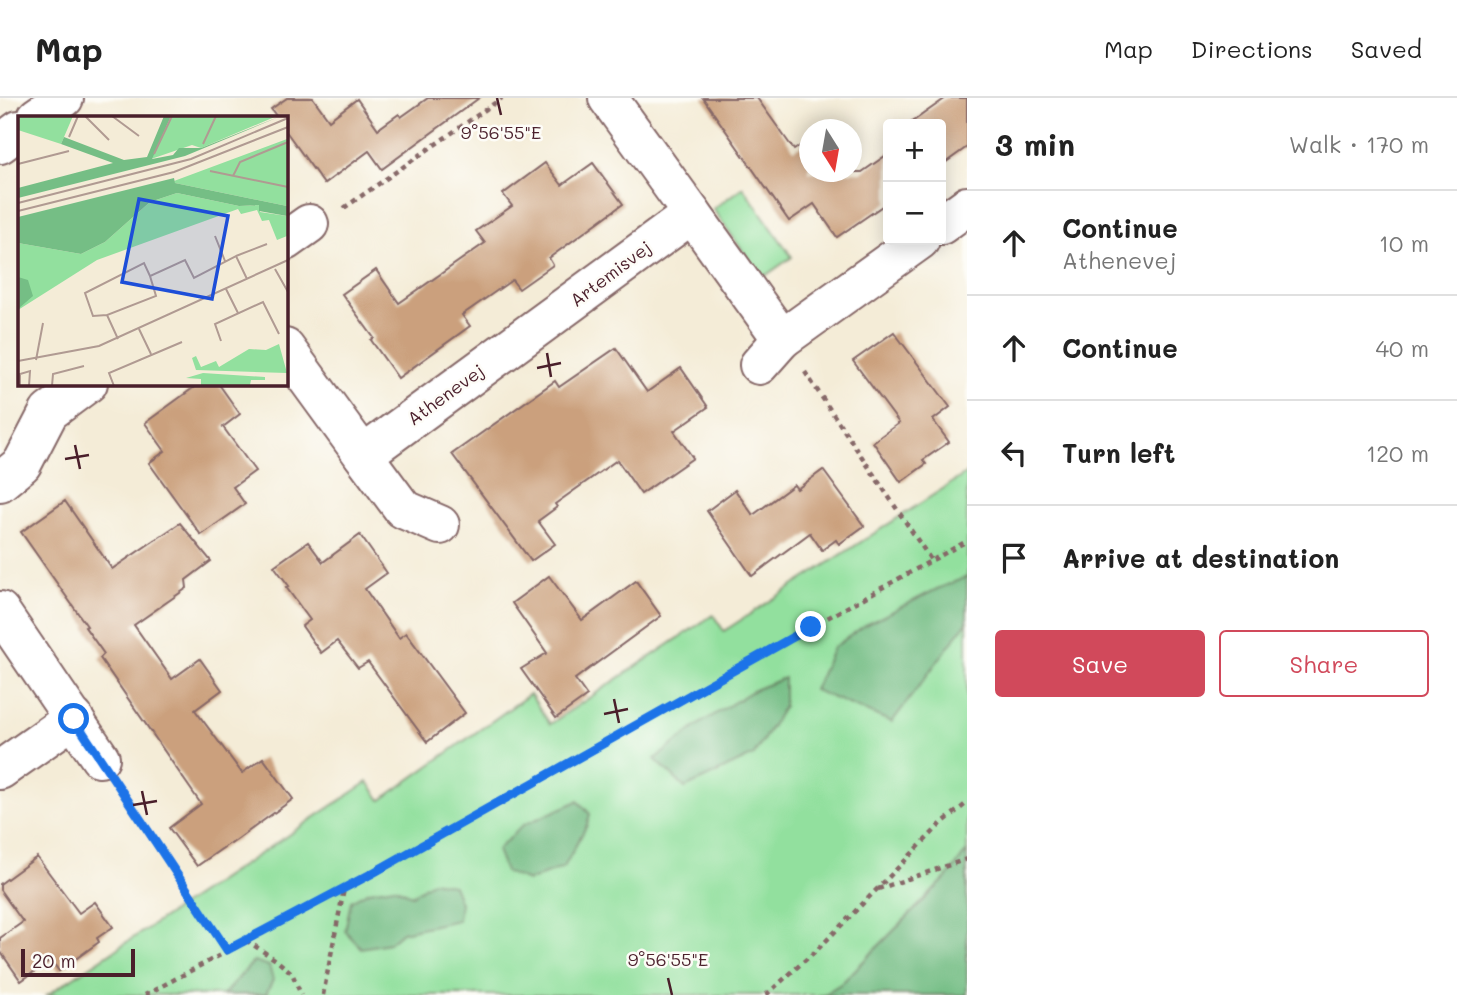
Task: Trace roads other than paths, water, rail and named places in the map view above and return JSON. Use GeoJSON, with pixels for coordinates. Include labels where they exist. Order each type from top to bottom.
{"type":"FeatureCollection","features":[{"type":"Feature","properties":{"kind":"street"},"geometry":{"type":"LineString","coordinates":[[38,116],[64,98]]}},
{"type":"Feature","properties":{"kind":"street"},"geometry":{"type":"LineString","coordinates":[[608,98],[692,214],[771,352],[913,245]]}},
{"type":"Feature","properties":{"kind":"street"},"geometry":{"type":"LineString","coordinates":[[0,144],[18,131]]}},
{"type":"Feature","properties":{"kind":"street"},"geometry":{"type":"LineString","coordinates":[[946,221],[967,206]]}},
{"type":"Feature","properties":{"kind":"street","name":"Artemisvej"},"geometry":{"type":"LineString","coordinates":[[529,335],[692,214]]}},
{"type":"Feature","properties":{"kind":"street","name":"Athenevej"},"geometry":{"type":"LineString","coordinates":[[363,455],[529,335]]}},
{"type":"Feature","properties":{"kind":"street"},"geometry":{"type":"LineString","coordinates":[[287,351],[403,509],[440,524]]}},
{"type":"Feature","properties":{"kind":"street"},"geometry":{"type":"LineString","coordinates":[[0,482],[22,464],[49,412],[85,385]]}},
{"type":"Feature","properties":{"kind":"street"},"geometry":{"type":"LineString","coordinates":[[0,611],[100,758]]}},
{"type":"Feature","properties":{"kind":"street"},"geometry":{"type":"LineString","coordinates":[[0,770],[74,719]]}}]}
